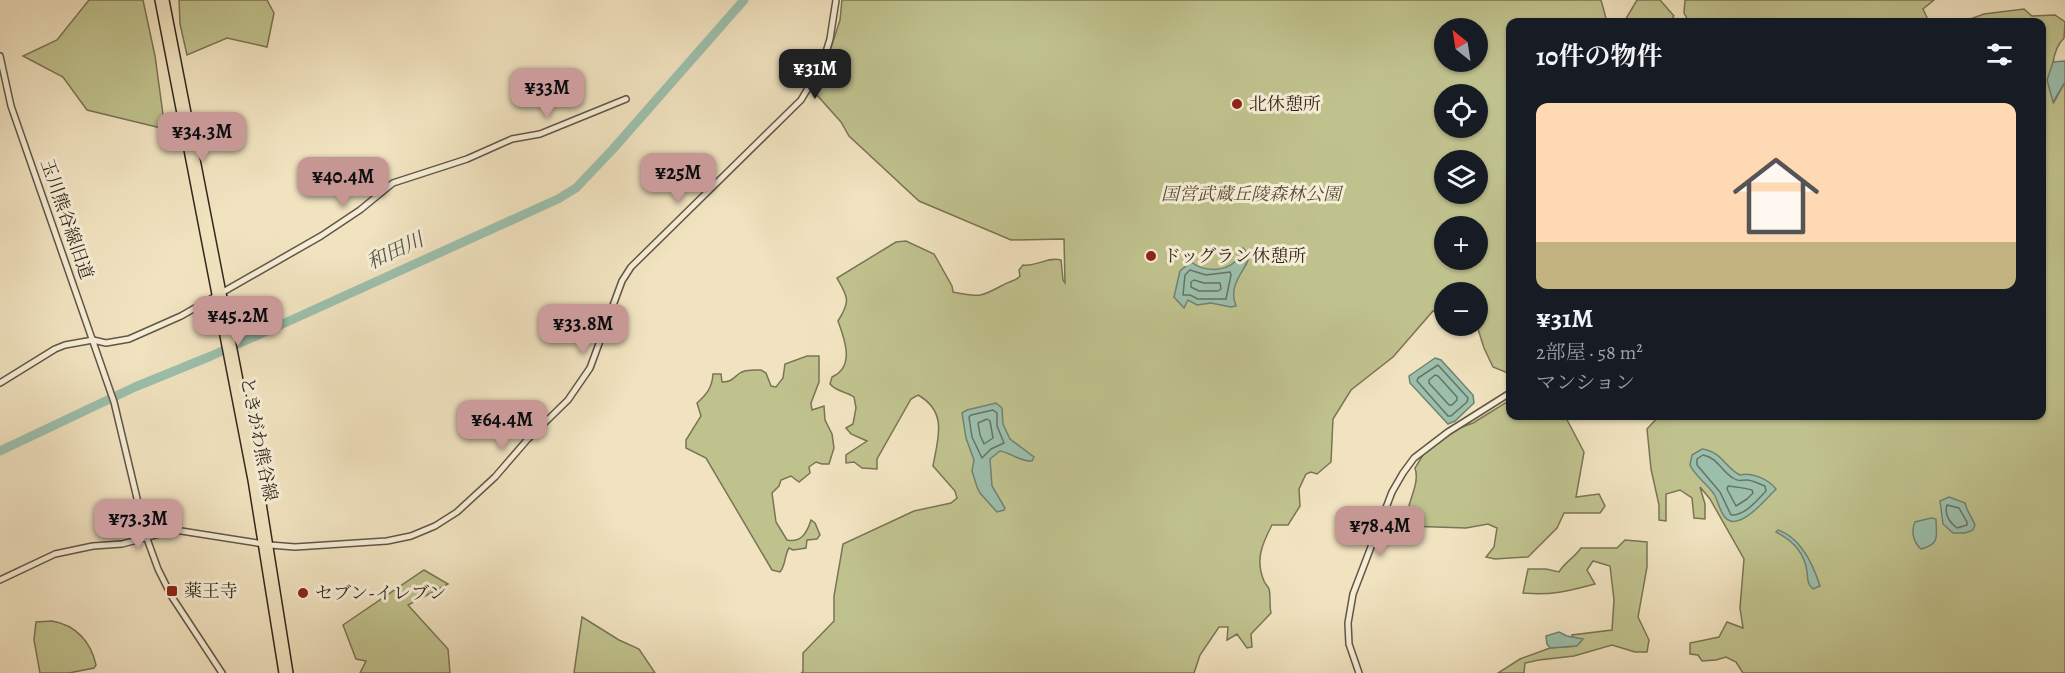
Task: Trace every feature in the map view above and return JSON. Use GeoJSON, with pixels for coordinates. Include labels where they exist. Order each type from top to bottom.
{"type":"FeatureCollection","features":[{"type":"Feature","properties":{"kind":"main road","name":"ときがわ熊谷線"},"geometry":{"type":"LineString","coordinates":[[159,0],[226,329],[289,673]]}},
{"type":"Feature","properties":{"kind":"main road","name":"ときがわ熊谷線"},"geometry":{"type":"LineString","coordinates":[[165,0],[219,295]]}},
{"type":"Feature","properties":{"kind":"main road","name":"ときがわ熊谷線"},"geometry":{"type":"LineString","coordinates":[[266,544],[283,673]]}},
{"type":"Feature","properties":{"kind":"street"},"geometry":{"type":"LineString","coordinates":[[0,580],[55,554],[93,546],[122,544],[176,530],[266,544],[313,547],[387,541],[411,536],[437,525],[457,512],[495,477],[527,440],[568,400],[590,368],[622,281],[631,267],[801,100],[822,64],[830,39],[836,0]]}},
{"type":"Feature","properties":{"kind":"street","name":"玉川熊谷線旧道"},"geometry":{"type":"LineString","coordinates":[[0,56],[13,113],[111,390],[146,536]]}},
{"type":"Feature","properties":{"kind":"street"},"geometry":{"type":"LineString","coordinates":[[0,383],[55,349],[76,342],[93,340],[106,343],[129,339],[181,316],[340,224],[393,183],[466,159],[512,139],[540,134],[626,99]]}},
{"type":"Feature","properties":{"kind":"street"},"geometry":{"type":"LineString","coordinates":[[1359,673],[1349,644],[1348,623],[1353,594],[1388,501],[1414,458],[1448,432],[1506,396]]}},
{"type":"Feature","properties":{"kind":"street"},"geometry":{"type":"LineString","coordinates":[[146,536],[164,584],[222,673]]}},
{"type":"Feature","properties":{"kind":"green space"},"geometry":{"type":"Polygon","coordinates":[[[89,0],[143,0],[155,56],[165,129],[87,110],[63,77],[23,56],[57,40],[89,0]]]}},
{"type":"Feature","properties":{"kind":"green space"},"geometry":{"type":"Polygon","coordinates":[[[179,0],[267,0],[274,13],[267,47],[227,38],[187,55],[180,24],[179,0]]]}},
{"type":"Feature","properties":{"kind":"green space","name":"国営武蔵丘陵森林公園"},"geometry":{"type":"Polygon","coordinates":[[[842,0],[1601,0],[1606,18],[1506,18],[1506,372],[1493,367],[1480,336],[1488,336],[1488,282],[1434,282],[1434,311],[1393,357],[1351,390],[1333,419],[1331,462],[1317,474],[1311,472],[1306,474],[1299,489],[1300,506],[1288,525],[1272,525],[1260,559],[1261,573],[1270,591],[1271,613],[1251,634],[1252,647],[1247,648],[1237,634],[1227,640],[1228,627],[1219,627],[1200,655],[1194,673],[801,673],[803,672],[803,653],[834,621],[834,596],[843,544],[914,511],[951,503],[957,498],[955,491],[933,466],[939,426],[934,409],[918,395],[911,399],[877,459],[877,469],[862,468],[854,462],[846,463],[846,455],[867,441],[851,434],[846,428],[853,424],[856,408],[854,397],[835,389],[830,384],[832,377],[844,367],[846,360],[845,344],[838,321],[845,309],[846,299],[837,278],[896,242],[906,241],[934,254],[953,292],[984,294],[1018,278],[1019,270],[1023,265],[1052,259],[1061,260],[1065,283],[1064,239],[1011,240],[919,201],[849,136],[841,122],[816,94],[840,20],[842,0]]]}},
{"type":"Feature","properties":{"kind":"green space"},"geometry":{"type":"Polygon","coordinates":[[[1637,0],[1660,0],[1674,16],[1672,18],[1626,18],[1637,0]]]}},
{"type":"Feature","properties":{"kind":"green space"},"geometry":{"type":"Polygon","coordinates":[[[1685,0],[1934,0],[1923,9],[1927,18],[1687,18],[1684,13],[1685,0]]]}},
{"type":"Feature","properties":{"kind":"green space"},"geometry":{"type":"Polygon","coordinates":[[[2024,9],[2032,16],[2055,15],[2065,22],[2064,38],[2059,44],[2054,60],[2053,77],[2054,102],[2065,82],[2065,673],[1743,673],[1736,662],[1726,657],[1702,661],[1698,655],[1690,654],[1690,643],[1719,637],[1727,622],[1743,628],[1740,608],[1744,559],[1710,499],[1700,487],[1705,504],[1705,519],[1694,518],[1692,498],[1680,490],[1666,494],[1666,521],[1659,520],[1659,505],[1651,469],[1647,429],[1655,420],[2046,420],[2046,18],[1973,18],[1984,14],[2024,9]]]}},
{"type":"Feature","properties":{"kind":"green space"},"geometry":{"type":"Polygon","coordinates":[[[807,356],[819,356],[819,382],[811,403],[812,410],[824,406],[825,420],[832,434],[834,448],[829,464],[816,462],[809,467],[810,473],[799,482],[791,476],[781,480],[772,493],[776,522],[787,540],[796,540],[803,536],[811,520],[815,523],[820,535],[817,539],[807,540],[806,548],[793,550],[789,548],[780,572],[772,570],[706,458],[686,448],[686,440],[701,416],[697,403],[708,390],[713,374],[721,374],[722,382],[725,382],[745,371],[761,370],[766,373],[771,386],[776,387],[783,378],[785,364],[807,356]]]}},
{"type":"Feature","properties":{"kind":"green space"},"geometry":{"type":"Polygon","coordinates":[[[1506,402],[1506,420],[1567,420],[1584,452],[1576,497],[1599,494],[1605,506],[1600,513],[1564,513],[1557,528],[1528,557],[1495,559],[1486,557],[1494,547],[1497,528],[1488,524],[1466,528],[1406,526],[1407,511],[1416,482],[1415,468],[1431,442],[1448,432],[1473,423],[1506,402]]]}},
{"type":"Feature","properties":{"kind":"green space"},"geometry":{"type":"Polygon","coordinates":[[[1625,540],[1647,542],[1647,567],[1638,617],[1649,640],[1647,652],[1635,652],[1612,645],[1574,656],[1525,663],[1524,673],[1498,673],[1520,659],[1550,648],[1576,646],[1572,635],[1612,630],[1614,600],[1610,566],[1593,561],[1587,570],[1595,584],[1559,592],[1523,593],[1528,569],[1559,572],[1581,548],[1617,548],[1625,540]]]}},
{"type":"Feature","properties":{"kind":"green space"},"geometry":{"type":"Polygon","coordinates":[[[424,570],[448,584],[408,605],[448,649],[450,673],[360,673],[366,661],[356,659],[343,625],[424,570]]]}},
{"type":"Feature","properties":{"kind":"green space"},"geometry":{"type":"Polygon","coordinates":[[[582,617],[619,640],[639,649],[655,673],[574,673],[582,617]]]}},
{"type":"Feature","properties":{"kind":"green space"},"geometry":{"type":"Polygon","coordinates":[[[52,621],[68,626],[81,636],[94,657],[96,665],[94,668],[69,673],[40,673],[34,640],[36,622],[52,621]]]}},
{"type":"Feature","properties":{"kind":"water"},"geometry":{"type":"Polygon","coordinates":[[[2065,61],[2065,82],[2053,102],[2047,80],[2053,62],[2065,61]]]}},
{"type":"Feature","properties":{"kind":"water"},"geometry":{"type":"Polygon","coordinates":[[[1243,248],[1248,255],[1248,260],[1234,289],[1236,306],[1211,303],[1197,305],[1188,300],[1184,308],[1174,297],[1180,271],[1191,262],[1207,269],[1219,269],[1236,261],[1243,248]]]}},
{"type":"Feature","properties":{"kind":"water"},"geometry":{"type":"Polygon","coordinates":[[[1435,358],[1441,360],[1473,395],[1474,403],[1455,421],[1448,424],[1410,383],[1409,376],[1435,358]]]}},
{"type":"Feature","properties":{"kind":"water"},"geometry":{"type":"Polygon","coordinates":[[[996,403],[1002,408],[1003,424],[1010,439],[1034,457],[1032,461],[1028,461],[1000,451],[990,459],[992,486],[1005,508],[997,512],[977,487],[972,471],[974,460],[966,438],[962,413],[996,403]]]}},
{"type":"Feature","properties":{"kind":"water"},"geometry":{"type":"Polygon","coordinates":[[[1702,449],[1715,453],[1740,475],[1760,477],[1776,489],[1759,507],[1744,518],[1730,521],[1722,513],[1714,494],[1690,465],[1692,455],[1702,449]]]}},
{"type":"Feature","properties":{"kind":"water"},"geometry":{"type":"Polygon","coordinates":[[[1949,497],[1965,503],[1975,525],[1973,530],[1953,533],[1943,524],[1940,501],[1949,497]]]}},
{"type":"Feature","properties":{"kind":"water"},"geometry":{"type":"Polygon","coordinates":[[[1936,519],[1935,542],[1921,549],[1915,540],[1914,525],[1915,522],[1936,519]]]}},
{"type":"Feature","properties":{"kind":"water"},"geometry":{"type":"Polygon","coordinates":[[[1778,530],[1800,545],[1814,569],[1820,586],[1813,589],[1810,585],[1801,553],[1792,543],[1776,532],[1778,530]]]}},
{"type":"Feature","properties":{"kind":"water"},"geometry":{"type":"Polygon","coordinates":[[[1559,632],[1583,639],[1577,646],[1550,648],[1546,636],[1559,632]]]}},
{"type":"Feature","properties":{"kind":"waterway","name":"和田川"},"geometry":{"type":"LineString","coordinates":[[0,451],[135,387],[211,356],[558,199],[576,188],[613,149],[744,0]]}},
{"type":"Feature","properties":{"kind":"place","name":"北休憩所"},"geometry":{"type":"Point","coordinates":[1237,104]}},
{"type":"Feature","properties":{"kind":"place","name":"ドッグラン休憩所"},"geometry":{"type":"Point","coordinates":[1151,256]}},
{"type":"Feature","properties":{"kind":"place","name":"薬王寺"},"geometry":{"type":"Point","coordinates":[172,591]}},
{"type":"Feature","properties":{"kind":"place","name":"セブン-イレブン"},"geometry":{"type":"Point","coordinates":[303,593]}}]}
